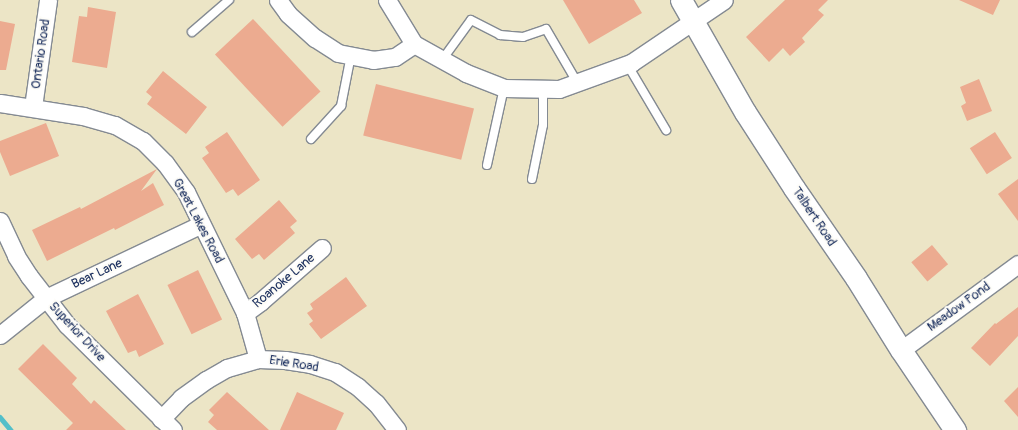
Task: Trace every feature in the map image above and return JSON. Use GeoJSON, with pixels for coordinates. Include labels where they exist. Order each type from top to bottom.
{"type":"FeatureCollection","features":[{"type":"Feature","properties":{"kind":"street","name":"Ontario Road"},"geometry":{"type":"LineString","coordinates":[[33,107],[48,0]]}},
{"type":"Feature","properties":{"kind":"street"},"geometry":{"type":"LineString","coordinates":[[278,0],[288,14],[315,38],[338,53],[373,60],[395,57],[414,44]]}},
{"type":"Feature","properties":{"kind":"street"},"geometry":{"type":"LineString","coordinates":[[387,0],[414,44],[466,73],[504,88],[559,89],[627,64],[724,0]]}},
{"type":"Feature","properties":{"kind":"street","name":"Talbert Road"},"geometry":{"type":"LineString","coordinates":[[681,0],[745,112],[955,430]]}},
{"type":"Feature","properties":{"kind":"street","name":"Great Lakes Road"},"geometry":{"type":"LineString","coordinates":[[0,103],[83,116],[115,125],[143,141],[166,163],[186,192],[200,225],[245,313],[258,359]]}},
{"type":"Feature","properties":{"kind":"street","name":"Superior Drive"},"geometry":{"type":"LineString","coordinates":[[0,221],[16,256],[67,325],[167,424]]}},
{"type":"Feature","properties":{"kind":"street","name":"Bear Lane"},"geometry":{"type":"LineString","coordinates":[[0,335],[46,298],[200,225]]}},
{"type":"Feature","properties":{"kind":"street","name":"Roanoke Lane"},"geometry":{"type":"LineString","coordinates":[[245,313],[260,302],[322,248]]}},
{"type":"Feature","properties":{"kind":"street","name":"Meadow Pond"},"geometry":{"type":"LineString","coordinates":[[901,350],[1018,264]]}},
{"type":"Feature","properties":{"kind":"street","name":"Erie Road"},"geometry":{"type":"LineString","coordinates":[[167,424],[181,398],[206,380],[227,368],[258,359],[284,360],[310,364],[335,372],[358,387],[376,403],[397,430]]}},
{"type":"Feature","properties":{"kind":"lane"},"geometry":{"type":"LineString","coordinates":[[192,32],[229,0]]}},
{"type":"Feature","properties":{"kind":"lane"},"geometry":{"type":"LineString","coordinates":[[442,60],[471,20],[500,35],[523,37],[546,29],[577,82]]}},
{"type":"Feature","properties":{"kind":"lane"},"geometry":{"type":"LineString","coordinates":[[311,140],[341,106],[351,56]]}},
{"type":"Feature","properties":{"kind":"lane"},"geometry":{"type":"LineString","coordinates":[[627,64],[666,130]]}},
{"type":"Feature","properties":{"kind":"lane"},"geometry":{"type":"LineString","coordinates":[[487,165],[504,88]]}},
{"type":"Feature","properties":{"kind":"lane"},"geometry":{"type":"LineString","coordinates":[[532,179],[543,125],[542,88]]}},
{"type":"Feature","properties":{"kind":"building"},"geometry":{"type":"Polygon","coordinates":[[[563,0],[634,0],[642,13],[589,44],[563,0]]]}},
{"type":"Feature","properties":{"kind":"building"},"geometry":{"type":"Polygon","coordinates":[[[785,0],[828,0],[818,10],[824,15],[802,38],[805,42],[790,56],[783,48],[769,62],[746,37],[785,0]]]}},
{"type":"Feature","properties":{"kind":"building"},"geometry":{"type":"Polygon","coordinates":[[[959,0],[1000,0],[993,15],[959,0]]]}},
{"type":"Feature","properties":{"kind":"building"},"geometry":{"type":"Polygon","coordinates":[[[88,7],[116,12],[107,68],[72,62],[79,16],[87,17],[88,7]]]}},
{"type":"Feature","properties":{"kind":"building"},"geometry":{"type":"Polygon","coordinates":[[[253,19],[321,91],[282,127],[215,54],[253,19]]]}},
{"type":"Feature","properties":{"kind":"building"},"geometry":{"type":"Polygon","coordinates":[[[0,21],[15,24],[6,70],[0,70],[0,21]]]}},
{"type":"Feature","properties":{"kind":"building"},"geometry":{"type":"Polygon","coordinates":[[[163,71],[207,107],[186,134],[147,104],[152,97],[146,92],[163,71]]]}},
{"type":"Feature","properties":{"kind":"building"},"geometry":{"type":"Polygon","coordinates":[[[979,79],[992,111],[967,121],[961,106],[966,103],[960,87],[979,79]]]}},
{"type":"Feature","properties":{"kind":"building"},"geometry":{"type":"Polygon","coordinates":[[[376,84],[474,108],[461,160],[363,135],[376,84]]]}},
{"type":"Feature","properties":{"kind":"building"},"geometry":{"type":"Polygon","coordinates":[[[46,123],[59,156],[10,176],[0,152],[0,141],[46,123]]]}},
{"type":"Feature","properties":{"kind":"building"},"geometry":{"type":"Polygon","coordinates":[[[227,132],[260,180],[238,196],[233,189],[226,193],[202,158],[209,153],[205,147],[227,132]]]}},
{"type":"Feature","properties":{"kind":"building"},"geometry":{"type":"Polygon","coordinates":[[[995,132],[1012,158],[987,174],[970,148],[995,132]]]}},
{"type":"Feature","properties":{"kind":"building"},"geometry":{"type":"Polygon","coordinates":[[[157,169],[141,191],[153,183],[164,205],[115,230],[114,228],[47,261],[32,230],[80,207],[81,209],[157,169]]]}},
{"type":"Feature","properties":{"kind":"building"},"geometry":{"type":"Polygon","coordinates":[[[1018,179],[1018,221],[998,194],[1018,179]]]}},
{"type":"Feature","properties":{"kind":"building"},"geometry":{"type":"Polygon","coordinates":[[[279,200],[297,221],[290,227],[295,233],[264,260],[259,254],[252,259],[235,239],[279,200]]]}},
{"type":"Feature","properties":{"kind":"building"},"geometry":{"type":"Polygon","coordinates":[[[932,245],[948,264],[927,282],[911,262],[932,245]]]}},
{"type":"Feature","properties":{"kind":"building"},"geometry":{"type":"Polygon","coordinates":[[[198,270],[222,319],[192,334],[167,285],[198,270]]]}},
{"type":"Feature","properties":{"kind":"building"},"geometry":{"type":"Polygon","coordinates":[[[346,277],[367,306],[321,339],[309,324],[313,321],[307,313],[313,309],[310,304],[346,277]]]}},
{"type":"Feature","properties":{"kind":"building"},"geometry":{"type":"Polygon","coordinates":[[[138,294],[164,344],[139,357],[136,350],[128,353],[106,311],[138,294]]]}},
{"type":"Feature","properties":{"kind":"building"},"geometry":{"type":"Polygon","coordinates":[[[1018,307],[1018,336],[990,366],[971,348],[995,323],[996,324],[1018,307]]]}},
{"type":"Feature","properties":{"kind":"building"},"geometry":{"type":"Polygon","coordinates":[[[43,344],[77,378],[72,384],[91,404],[94,400],[126,430],[66,430],[73,423],[18,369],[43,344]]]}},
{"type":"Feature","properties":{"kind":"building"},"geometry":{"type":"Polygon","coordinates":[[[1018,387],[1018,417],[1004,401],[1018,387]]]}},
{"type":"Feature","properties":{"kind":"building"},"geometry":{"type":"Polygon","coordinates":[[[227,392],[269,430],[217,430],[208,422],[214,415],[209,410],[227,392]]]}},
{"type":"Feature","properties":{"kind":"building"},"geometry":{"type":"Polygon","coordinates":[[[297,392],[344,413],[336,430],[280,430],[297,392]]]}},
{"type":"Feature","properties":{"kind":"waterway"},"geometry":{"type":"LineString","coordinates":[[0,417],[11,430]]}}]}
